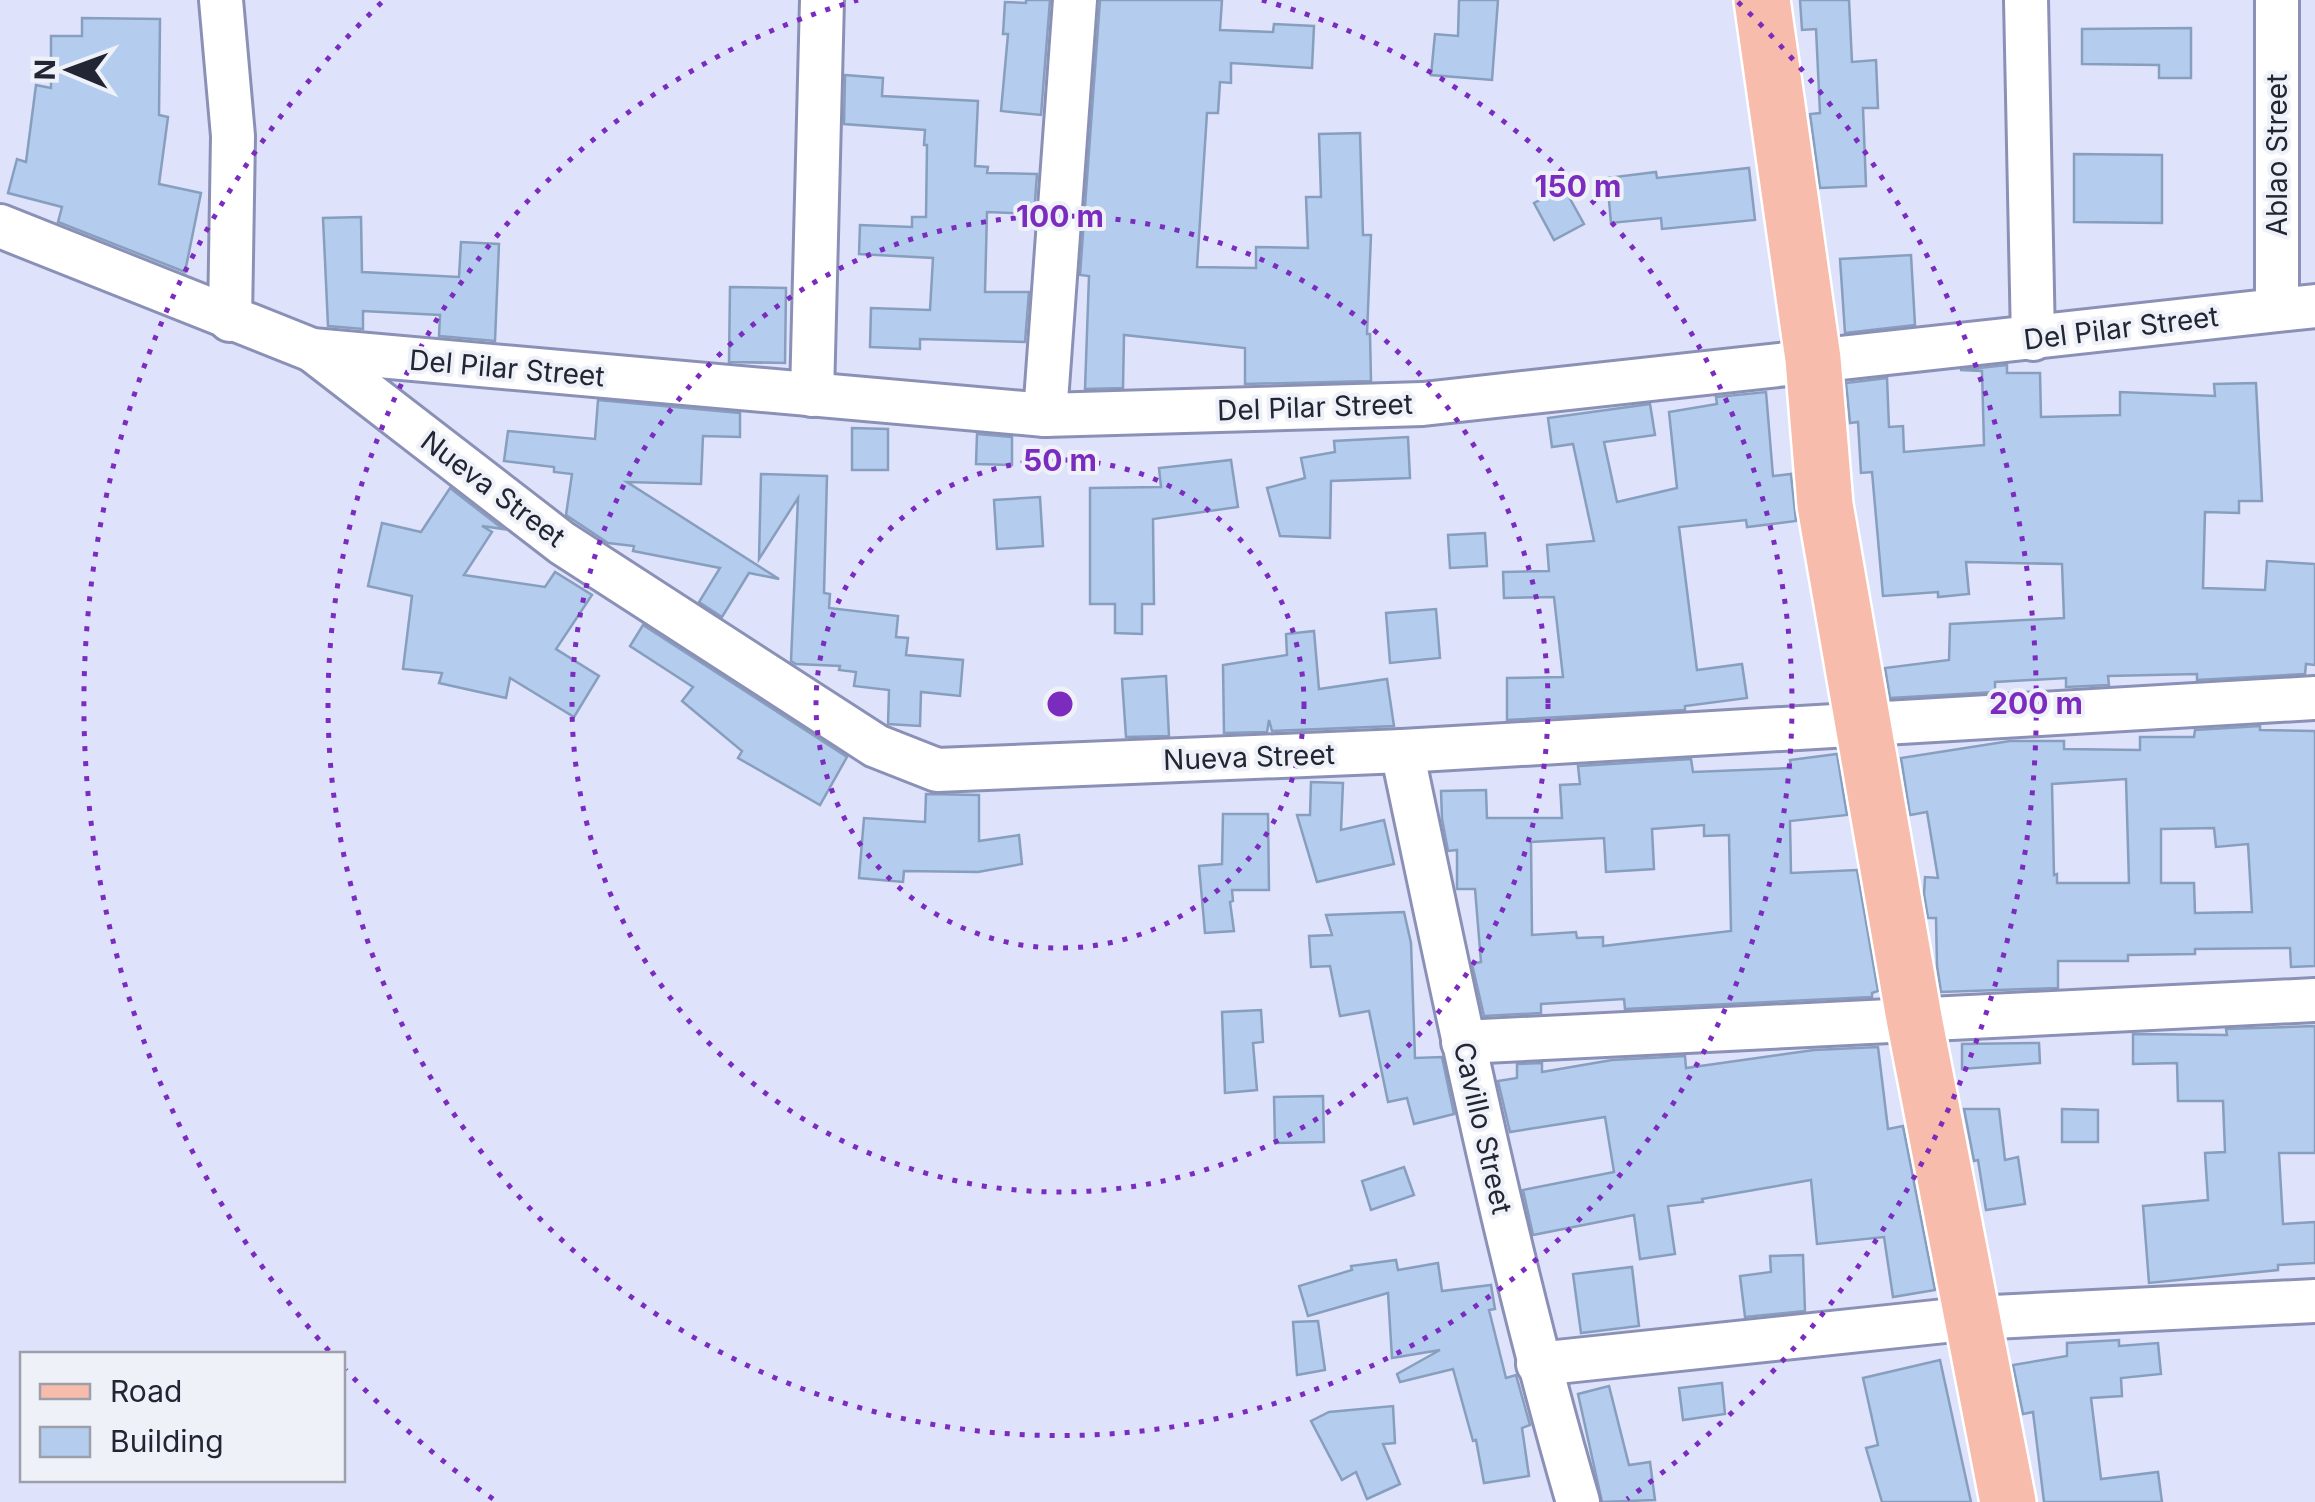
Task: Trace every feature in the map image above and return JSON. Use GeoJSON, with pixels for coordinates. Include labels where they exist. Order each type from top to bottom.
{"type":"FeatureCollection","features":[{"type":"Feature","properties":{"kind":"main road"},"geometry":{"type":"LineString","coordinates":[[1762,0],[1813,358],[1825,505],[1914,1018],[2008,1502]]}},
{"type":"Feature","properties":{"kind":"street"},"geometry":{"type":"LineString","coordinates":[[222,0],[233,136],[230,320]]}},
{"type":"Feature","properties":{"kind":"street"},"geometry":{"type":"LineString","coordinates":[[812,395],[822,0]]}},
{"type":"Feature","properties":{"kind":"street"},"geometry":{"type":"LineString","coordinates":[[1046,415],[1076,0]]}},
{"type":"Feature","properties":{"kind":"street"},"geometry":{"type":"LineString","coordinates":[[2026,0],[2033,339]]}},
{"type":"Feature","properties":{"kind":"street","name":"Ablao Street"},"geometry":{"type":"LineString","coordinates":[[2277,0],[2296,308]]}},
{"type":"Feature","properties":{"kind":"street"},"geometry":{"type":"LineString","coordinates":[[0,226],[312,350]]}},
{"type":"Feature","properties":{"kind":"street","name":"Del Pilar Street"},"geometry":{"type":"LineString","coordinates":[[312,350],[1046,415],[1423,404],[1813,358],[2033,339],[2296,308]]}},
{"type":"Feature","properties":{"kind":"street","name":"Nueva Street"},"geometry":{"type":"LineString","coordinates":[[312,350],[562,543],[876,746],[936,770],[1402,751],[2315,698]]}},
{"type":"Feature","properties":{"kind":"street","name":"Cavillo Street"},"geometry":{"type":"LineString","coordinates":[[1402,751],[1463,1042],[1538,1364],[1578,1502]]}},
{"type":"Feature","properties":{"kind":"street"},"geometry":{"type":"LineString","coordinates":[[1463,1042],[2315,1000]]}},
{"type":"Feature","properties":{"kind":"street"},"geometry":{"type":"LineString","coordinates":[[1538,1364],[1974,1318],[2315,1301]]}},
{"type":"Feature","properties":{"kind":"building"},"geometry":{"type":"Polygon","coordinates":[[[1050,0],[1041,115],[1001,111],[1008,34],[1003,34],[1005,2],[1050,0]]]}},
{"type":"Feature","properties":{"kind":"building"},"geometry":{"type":"Polygon","coordinates":[[[1100,0],[1222,0],[1220,30],[1273,32],[1274,24],[1314,26],[1312,68],[1231,63],[1231,83],[1220,82],[1218,113],[1207,113],[1197,267],[1256,268],[1256,247],[1308,248],[1306,197],[1321,197],[1319,134],[1360,133],[1363,235],[1371,235],[1367,334],[1371,381],[1245,384],[1245,348],[1124,335],[1123,388],[1085,389],[1089,276],[1080,275],[1100,0]]]}},
{"type":"Feature","properties":{"kind":"building"},"geometry":{"type":"Polygon","coordinates":[[[1459,0],[1498,0],[1492,80],[1431,75],[1435,34],[1458,36],[1459,0]]]}},
{"type":"Feature","properties":{"kind":"building"},"geometry":{"type":"Polygon","coordinates":[[[1800,0],[1849,0],[1852,62],[1876,60],[1878,108],[1863,108],[1866,186],[1820,188],[1810,114],[1820,113],[1816,29],[1802,30],[1800,0]]]}},
{"type":"Feature","properties":{"kind":"building"},"geometry":{"type":"Polygon","coordinates":[[[82,18],[160,19],[159,115],[168,117],[159,184],[201,193],[185,272],[58,222],[62,207],[8,193],[17,159],[26,162],[36,85],[51,88],[51,36],[82,36],[82,18]]]}},
{"type":"Feature","properties":{"kind":"building"},"geometry":{"type":"Polygon","coordinates":[[[2191,28],[2191,78],[2159,78],[2159,65],[2082,64],[2082,29],[2191,28]]]}},
{"type":"Feature","properties":{"kind":"building"},"geometry":{"type":"Polygon","coordinates":[[[845,75],[883,78],[882,96],[978,101],[975,166],[988,167],[987,173],[1037,174],[1034,214],[987,212],[985,292],[1029,292],[1025,342],[920,339],[920,349],[870,347],[871,308],[930,310],[933,258],[859,254],[860,225],[912,227],[912,217],[926,217],[927,145],[925,130],[844,124],[845,75]]]}},
{"type":"Feature","properties":{"kind":"building"},"geometry":{"type":"Polygon","coordinates":[[[2074,154],[2162,155],[2162,223],[2074,222],[2074,154]]]}},
{"type":"Feature","properties":{"kind":"building"},"geometry":{"type":"Polygon","coordinates":[[[1749,168],[1755,220],[1662,229],[1661,218],[1611,223],[1607,178],[1656,172],[1657,178],[1749,168]]]}},
{"type":"Feature","properties":{"kind":"building"},"geometry":{"type":"Polygon","coordinates":[[[1564,188],[1584,224],[1554,240],[1534,203],[1564,188]]]}},
{"type":"Feature","properties":{"kind":"building"},"geometry":{"type":"Polygon","coordinates":[[[361,217],[362,272],[459,277],[461,242],[499,244],[495,341],[439,336],[440,315],[363,311],[363,329],[328,326],[323,218],[361,217]]]}},
{"type":"Feature","properties":{"kind":"building"},"geometry":{"type":"Polygon","coordinates":[[[1911,255],[1915,325],[1845,333],[1840,259],[1911,255]]]}},
{"type":"Feature","properties":{"kind":"building"},"geometry":{"type":"Polygon","coordinates":[[[730,287],[786,288],[785,363],[729,362],[730,287]]]}},
{"type":"Feature","properties":{"kind":"building"},"geometry":{"type":"Polygon","coordinates":[[[2007,365],[2007,373],[2040,373],[2041,417],[2120,415],[2120,392],[2215,396],[2214,384],[2256,383],[2262,501],[2239,501],[2239,513],[2205,512],[2203,588],[2265,590],[2267,561],[2315,564],[2315,665],[2306,664],[2305,674],[2197,680],[2197,674],[2108,676],[2109,685],[2066,687],[2066,678],[1995,682],[1995,692],[1890,698],[1885,668],[1949,660],[1950,624],[2064,618],[2062,564],[1966,562],[1969,594],[1883,596],[1872,472],[1861,473],[1858,422],[1850,423],[1846,383],[1887,378],[1889,427],[1903,426],[1904,452],[1984,445],[1982,371],[1960,370],[2007,365]]]}},
{"type":"Feature","properties":{"kind":"building"},"geometry":{"type":"Polygon","coordinates":[[[1766,392],[1773,476],[1791,474],[1796,521],[1747,527],[1746,520],[1679,527],[1697,670],[1742,664],[1747,698],[1685,706],[1685,710],[1507,720],[1507,678],[1563,677],[1554,597],[1504,598],[1503,572],[1549,571],[1547,545],[1594,541],[1573,444],[1552,447],[1548,418],[1650,404],[1655,435],[1604,442],[1617,502],[1677,488],[1669,412],[1717,404],[1716,397],[1766,392]]]}},
{"type":"Feature","properties":{"kind":"building"},"geometry":{"type":"Polygon","coordinates":[[[598,400],[740,413],[740,437],[703,436],[701,484],[627,482],[779,579],[749,573],[722,617],[699,602],[720,568],[608,543],[566,515],[572,474],[554,472],[554,467],[504,461],[508,431],[595,439],[598,400]]]}},
{"type":"Feature","properties":{"kind":"building"},"geometry":{"type":"Polygon","coordinates":[[[852,428],[888,429],[888,470],[852,470],[852,428]]]}},
{"type":"Feature","properties":{"kind":"building"},"geometry":{"type":"Polygon","coordinates":[[[977,434],[1012,437],[1012,465],[976,464],[977,434]]]}},
{"type":"Feature","properties":{"kind":"building"},"geometry":{"type":"Polygon","coordinates":[[[1408,437],[1410,478],[1331,481],[1330,538],[1280,536],[1267,488],[1305,478],[1301,458],[1335,452],[1334,441],[1408,437]]]}},
{"type":"Feature","properties":{"kind":"building"},"geometry":{"type":"Polygon","coordinates":[[[1231,460],[1238,507],[1153,519],[1154,604],[1142,604],[1142,634],[1115,633],[1115,604],[1090,604],[1090,488],[1161,487],[1159,468],[1231,460]]]}},
{"type":"Feature","properties":{"kind":"building"},"geometry":{"type":"Polygon","coordinates":[[[761,474],[827,476],[824,593],[830,594],[829,608],[898,616],[896,637],[908,638],[906,655],[963,660],[960,696],[921,692],[920,726],[888,724],[889,690],[854,686],[856,672],[839,670],[840,666],[791,661],[798,498],[759,559],[761,474]]]}},
{"type":"Feature","properties":{"kind":"building"},"geometry":{"type":"Polygon","coordinates":[[[450,488],[503,529],[482,526],[492,532],[464,575],[545,587],[555,572],[592,595],[556,649],[599,676],[574,717],[510,678],[506,698],[439,683],[442,673],[403,669],[412,596],[368,586],[382,523],[421,532],[450,488]]]}},
{"type":"Feature","properties":{"kind":"building"},"geometry":{"type":"Polygon","coordinates":[[[1040,497],[1043,546],[997,549],[994,500],[1040,497]]]}},
{"type":"Feature","properties":{"kind":"building"},"geometry":{"type":"Polygon","coordinates":[[[1485,533],[1487,566],[1450,568],[1448,535],[1485,533]]]}},
{"type":"Feature","properties":{"kind":"building"},"geometry":{"type":"Polygon","coordinates":[[[1436,609],[1440,658],[1390,663],[1386,613],[1436,609]]]}},
{"type":"Feature","properties":{"kind":"building"},"geometry":{"type":"Polygon","coordinates":[[[643,625],[847,757],[820,805],[738,758],[742,751],[682,701],[693,687],[630,646],[643,625]]]}},
{"type":"Feature","properties":{"kind":"building"},"geometry":{"type":"Polygon","coordinates":[[[1314,631],[1319,689],[1387,679],[1394,726],[1272,731],[1269,720],[1267,732],[1224,733],[1223,665],[1287,655],[1286,634],[1314,631]]]}},
{"type":"Feature","properties":{"kind":"building"},"geometry":{"type":"Polygon","coordinates":[[[1166,676],[1169,736],[1126,737],[1122,679],[1166,676]]]}},
{"type":"Feature","properties":{"kind":"building"},"geometry":{"type":"Polygon","coordinates":[[[2260,726],[2260,730],[2315,731],[2315,966],[2291,967],[2290,948],[2195,949],[2195,954],[2128,955],[2128,961],[2058,961],[2058,988],[1941,992],[1936,918],[1928,918],[1924,894],[1925,877],[1938,878],[1927,812],[1910,815],[1901,758],[2010,741],[2064,741],[2064,749],[2140,750],[2140,737],[2194,737],[2195,730],[2260,726]],[[2126,779],[2052,784],[2057,883],[2129,883],[2126,779]],[[2214,828],[2161,829],[2161,883],[2194,883],[2195,913],[2252,912],[2248,844],[2216,847],[2214,828]]]}},
{"type":"Feature","properties":{"kind":"building"},"geometry":{"type":"Polygon","coordinates":[[[1837,754],[1847,815],[1790,821],[1791,873],[1857,870],[1878,991],[1872,997],[1625,1009],[1624,999],[1541,1004],[1541,1013],[1484,1016],[1472,964],[1481,962],[1475,889],[1457,889],[1457,850],[1448,851],[1441,791],[1486,790],[1487,818],[1562,818],[1560,785],[1580,784],[1578,766],[1691,759],[1693,772],[1791,768],[1790,760],[1837,754]],[[1704,825],[1652,829],[1654,869],[1606,872],[1604,838],[1531,842],[1532,935],[1576,932],[1577,938],[1603,937],[1603,946],[1731,931],[1729,835],[1704,836],[1704,825]]]}},
{"type":"Feature","properties":{"kind":"building"},"geometry":{"type":"Polygon","coordinates":[[[1311,782],[1343,783],[1341,830],[1384,820],[1394,864],[1317,882],[1297,815],[1310,815],[1311,782]]]}},
{"type":"Feature","properties":{"kind":"building"},"geometry":{"type":"Polygon","coordinates":[[[926,794],[979,795],[979,841],[1019,835],[1022,864],[978,872],[904,871],[903,882],[859,878],[864,818],[925,822],[926,794]]]}},
{"type":"Feature","properties":{"kind":"building"},"geometry":{"type":"Polygon","coordinates":[[[1223,814],[1268,814],[1269,890],[1232,890],[1234,931],[1205,933],[1199,866],[1222,864],[1223,814]]]}},
{"type":"Feature","properties":{"kind":"building"},"geometry":{"type":"Polygon","coordinates":[[[1404,912],[1411,943],[1415,1058],[1442,1057],[1454,1114],[1414,1124],[1407,1098],[1388,1102],[1369,1011],[1340,1016],[1330,966],[1311,967],[1309,936],[1332,935],[1326,915],[1404,912]]]}},
{"type":"Feature","properties":{"kind":"building"},"geometry":{"type":"Polygon","coordinates":[[[1261,1010],[1263,1042],[1253,1043],[1257,1090],[1225,1093],[1222,1012],[1261,1010]]]}},
{"type":"Feature","properties":{"kind":"building"},"geometry":{"type":"Polygon","coordinates":[[[2315,1026],[2315,1153],[2279,1153],[2283,1224],[2315,1222],[2315,1263],[2149,1283],[2143,1206],[2208,1200],[2205,1153],[2225,1152],[2223,1101],[2178,1101],[2177,1063],[2133,1064],[2133,1034],[2227,1035],[2226,1029],[2315,1026]]]}},
{"type":"Feature","properties":{"kind":"building"},"geometry":{"type":"Polygon","coordinates":[[[2039,1043],[2040,1063],[1962,1069],[1962,1044],[2039,1043]]]}},
{"type":"Feature","properties":{"kind":"building"},"geometry":{"type":"Polygon","coordinates":[[[1878,1047],[1888,1129],[1903,1126],[1935,1290],[1893,1297],[1884,1237],[1817,1244],[1811,1180],[1668,1206],[1675,1254],[1640,1259],[1634,1215],[1533,1235],[1523,1190],[1614,1172],[1605,1117],[1510,1132],[1498,1081],[1517,1078],[1517,1064],[1542,1063],[1542,1072],[1612,1060],[1685,1056],[1686,1068],[1814,1050],[1878,1047]]]}},
{"type":"Feature","properties":{"kind":"building"},"geometry":{"type":"Polygon","coordinates":[[[1323,1096],[1324,1142],[1275,1143],[1274,1097],[1323,1096]]]}},
{"type":"Feature","properties":{"kind":"building"},"geometry":{"type":"Polygon","coordinates":[[[1964,1109],[1999,1109],[2005,1160],[2018,1157],[2025,1204],[1986,1210],[1964,1109]]]}},
{"type":"Feature","properties":{"kind":"building"},"geometry":{"type":"Polygon","coordinates":[[[2062,1109],[2098,1110],[2098,1142],[2062,1142],[2062,1109]]]}},
{"type":"Feature","properties":{"kind":"building"},"geometry":{"type":"Polygon","coordinates":[[[1404,1167],[1414,1195],[1371,1210],[1362,1181],[1404,1167]]]}},
{"type":"Feature","properties":{"kind":"building"},"geometry":{"type":"Polygon","coordinates":[[[1803,1255],[1805,1311],[1745,1317],[1740,1276],[1771,1272],[1770,1256],[1803,1255]]]}},
{"type":"Feature","properties":{"kind":"building"},"geometry":{"type":"Polygon","coordinates":[[[1396,1260],[1398,1270],[1438,1263],[1442,1291],[1491,1285],[1495,1309],[1489,1310],[1506,1378],[1516,1375],[1530,1425],[1522,1428],[1529,1476],[1484,1483],[1476,1440],[1473,1441],[1453,1369],[1400,1382],[1397,1374],[1440,1350],[1392,1358],[1388,1293],[1308,1316],[1299,1286],[1352,1270],[1351,1266],[1396,1260]]]}},
{"type":"Feature","properties":{"kind":"building"},"geometry":{"type":"Polygon","coordinates":[[[1632,1267],[1639,1326],[1581,1333],[1573,1274],[1632,1267]]]}},
{"type":"Feature","properties":{"kind":"building"},"geometry":{"type":"Polygon","coordinates":[[[1318,1321],[1325,1370],[1297,1375],[1293,1322],[1318,1321]]]}},
{"type":"Feature","properties":{"kind":"building"},"geometry":{"type":"Polygon","coordinates":[[[2119,1340],[2119,1346],[2158,1343],[2161,1374],[2121,1378],[2122,1396],[2091,1398],[2101,1479],[2158,1472],[2162,1502],[2044,1502],[2033,1412],[2023,1414],[2013,1365],[2067,1356],[2067,1343],[2119,1340]]]}},
{"type":"Feature","properties":{"kind":"building"},"geometry":{"type":"Polygon","coordinates":[[[1940,1360],[1971,1502],[1882,1502],[1866,1448],[1878,1445],[1863,1378],[1940,1360]]]}},
{"type":"Feature","properties":{"kind":"building"},"geometry":{"type":"Polygon","coordinates":[[[1722,1383],[1725,1414],[1683,1420],[1679,1388],[1722,1383]]]}},
{"type":"Feature","properties":{"kind":"building"},"geometry":{"type":"Polygon","coordinates":[[[1609,1386],[1629,1465],[1650,1462],[1655,1500],[1602,1502],[1578,1394],[1609,1386]]]}},
{"type":"Feature","properties":{"kind":"building"},"geometry":{"type":"Polygon","coordinates":[[[1393,1406],[1395,1443],[1383,1444],[1400,1484],[1367,1499],[1356,1472],[1342,1480],[1311,1421],[1329,1412],[1393,1406]]]}}]}
